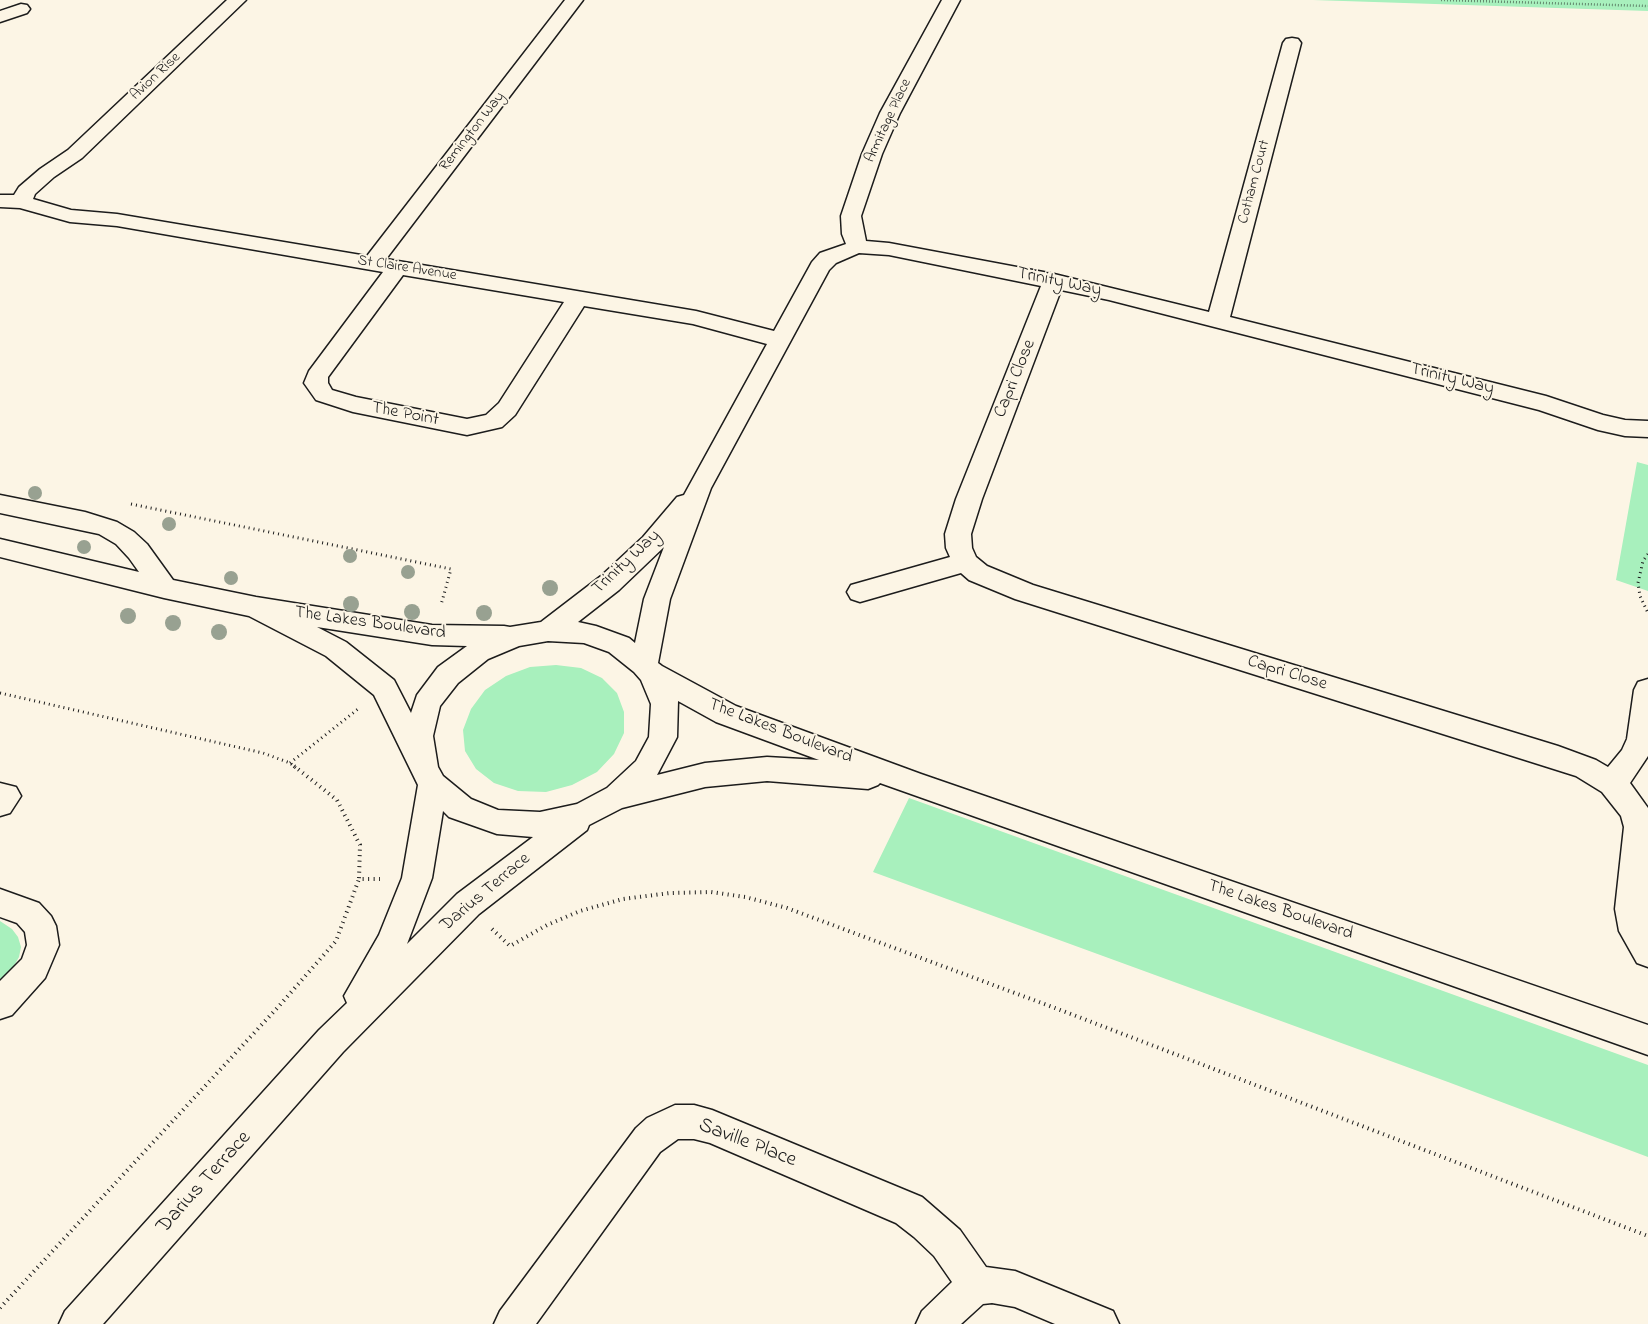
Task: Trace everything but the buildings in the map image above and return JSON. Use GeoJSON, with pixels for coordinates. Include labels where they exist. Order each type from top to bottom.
{"type":"FeatureCollection","features":[{"type":"Feature","properties":{"kind":"street","name":"Avion Rise"},"geometry":{"type":"LineString","coordinates":[[29,196],[58,177],[75,154],[237,0]]}},
{"type":"Feature","properties":{"kind":"street","name":"Remington Way"},"geometry":{"type":"LineString","coordinates":[[372,263],[574,0]]}},
{"type":"Feature","properties":{"kind":"street","name":"Armitage Place"},"geometry":{"type":"LineString","coordinates":[[858,247],[853,234],[851,216],[872,154],[890,113],[951,0]]}},
{"type":"Feature","properties":{"kind":"street"},"geometry":{"type":"LineString","coordinates":[[0,17],[21,9]]}},
{"type":"Feature","properties":{"kind":"street","name":"Cotham Court"},"geometry":{"type":"LineString","coordinates":[[1218,321],[1292,42]]}},
{"type":"Feature","properties":{"kind":"street","name":"St Claire Avenue"},"geometry":{"type":"LineString","coordinates":[[0,190],[29,196],[70,216],[118,220],[696,318],[736,330],[784,334]]}},
{"type":"Feature","properties":{"kind":"street","name":"St Claire Avenue"},"geometry":{"type":"LineString","coordinates":[[0,201],[29,196]]}},
{"type":"Feature","properties":{"kind":"street","name":"Trinity Way"},"geometry":{"type":"LineString","coordinates":[[648,670],[658,600],[698,488],[820,267],[828,258],[837,253],[858,247],[889,249],[1054,281],[1546,404],[1598,422],[1625,428],[1648,429]]}},
{"type":"Feature","properties":{"kind":"street","name":"The Point"},"geometry":{"type":"LineString","coordinates":[[398,267],[317,376],[316,383],[324,395],[352,404],[467,428],[494,421],[507,409],[578,297]]}},
{"type":"Feature","properties":{"kind":"street","name":"Capri Close"},"geometry":{"type":"LineString","coordinates":[[1054,281],[968,499],[958,534],[959,548],[965,562],[978,573],[1024,592],[1586,768],[1612,784],[1623,795],[1635,812],[1639,828],[1631,909],[1635,931],[1648,953]]}},
{"type":"Feature","properties":{"kind":"street","name":"Trinity Way"},"geometry":{"type":"LineString","coordinates":[[1546,404],[1602,412],[1648,414]]}},
{"type":"Feature","properties":{"kind":"street","name":"Trinity Way"},"geometry":{"type":"LineString","coordinates":[[548,631],[610,582],[652,544],[698,488]]}},
{"type":"Feature","properties":{"kind":"street"},"geometry":{"type":"LineString","coordinates":[[0,504],[108,528],[124,538],[138,551],[164,588]]}},
{"type":"Feature","properties":{"kind":"street","name":"The Lakes Boulevard"},"geometry":{"type":"LineString","coordinates":[[0,548],[164,588],[256,607],[432,635],[515,636],[548,631],[586,634],[619,645],[648,670],[726,714],[911,782],[1648,1040]]}},
{"type":"Feature","properties":{"kind":"street"},"geometry":{"type":"LineString","coordinates":[[860,592],[965,562]]}},
{"type":"Feature","properties":{"kind":"street","name":"The Lakes Boulevard"},"geometry":{"type":"LineString","coordinates":[[0,568],[164,588]]}},
{"type":"Feature","properties":{"kind":"street","name":"The Lakes Boulevard"},"geometry":{"type":"LineString","coordinates":[[256,607],[336,649],[384,688],[429,776]]}},
{"type":"Feature","properties":{"kind":"street","name":"Darius Terrace"},"geometry":{"type":"LineString","coordinates":[[331,1041],[380,966],[392,942],[417,878],[429,776],[419,736],[427,704],[448,674],[478,652],[515,636]]}},
{"type":"Feature","properties":{"kind":"street"},"geometry":{"type":"LineString","coordinates":[[429,776],[460,808],[497,822],[540,825],[583,815],[617,797],[646,769],[662,737],[664,704],[648,670]]}},
{"type":"Feature","properties":{"kind":"street"},"geometry":{"type":"LineString","coordinates":[[1612,784],[1633,757],[1640,739],[1648,690]]}},
{"type":"Feature","properties":{"kind":"street","name":"The Lakes Boulevard"},"geometry":{"type":"LineString","coordinates":[[617,797],[705,775],[767,770],[821,772],[911,782]]}},
{"type":"Feature","properties":{"kind":"street"},"geometry":{"type":"LineString","coordinates":[[0,794],[6,796],[0,804]]}},
{"type":"Feature","properties":{"kind":"street","name":"Darius Terrace"},"geometry":{"type":"LineString","coordinates":[[78,1324],[331,1041],[468,904],[583,815]]}},
{"type":"Feature","properties":{"kind":"street"},"geometry":{"type":"LineString","coordinates":[[0,904],[28,913],[40,926],[43,945],[34,968],[0,1004]]}},
{"type":"Feature","properties":{"kind":"street","name":"Saville Place"},"geometry":{"type":"LineString","coordinates":[[514,1324],[648,1140],[659,1130],[675,1122],[694,1122],[712,1126],[909,1210],[928,1224],[947,1243],[977,1286]]}},
{"type":"Feature","properties":{"kind":"street"},"geometry":{"type":"LineString","coordinates":[[935,1324],[957,1301],[977,1286],[992,1285],[1015,1289],[1100,1324]]}},
{"type":"Feature","properties":{"kind":"path"},"geometry":{"type":"LineString","coordinates":[[1441,0],[1648,6]]}},
{"type":"Feature","properties":{"kind":"path"},"geometry":{"type":"LineString","coordinates":[[1648,554],[1643,561],[1638,583],[1640,596],[1648,613]]}},
{"type":"Feature","properties":{"kind":"path"},"geometry":{"type":"LineString","coordinates":[[0,692],[263,754],[290,763],[337,800],[360,845],[359,879],[336,941],[279,1006],[0,1308]]}},
{"type":"Feature","properties":{"kind":"path"},"geometry":{"type":"LineString","coordinates":[[359,879],[417,878]]}},
{"type":"Feature","properties":{"kind":"path"},"geometry":{"type":"LineString","coordinates":[[468,904],[510,946],[547,925],[580,911],[623,899],[711,892],[745,897],[787,908],[1082,1018],[1648,1236]]}},
{"type":"Feature","properties":{"kind":"green space"},"geometry":{"type":"Polygon","coordinates":[[[1313,0],[1648,0],[1648,11],[1313,0]]]}},
{"type":"Feature","properties":{"kind":"green space"},"geometry":{"type":"Polygon","coordinates":[[[1637,462],[1648,465],[1648,591],[1616,580],[1637,462]]]}},
{"type":"Feature","properties":{"kind":"green space"},"geometry":{"type":"Polygon","coordinates":[[[556,665],[581,668],[602,678],[617,693],[624,712],[624,733],[614,754],[597,772],[572,785],[546,792],[518,791],[494,783],[476,769],[465,751],[463,730],[471,709],[485,690],[506,676],[530,667],[556,665]]]}},
{"type":"Feature","properties":{"kind":"green space"},"geometry":{"type":"Polygon","coordinates":[[[909,798],[1648,1065],[1648,1157],[873,872],[909,798]]]}},
{"type":"Feature","properties":{"kind":"green space"},"geometry":{"type":"Polygon","coordinates":[[[0,921],[12,929],[18,937],[21,947],[19,957],[14,966],[0,981],[0,921]]]}}]}
